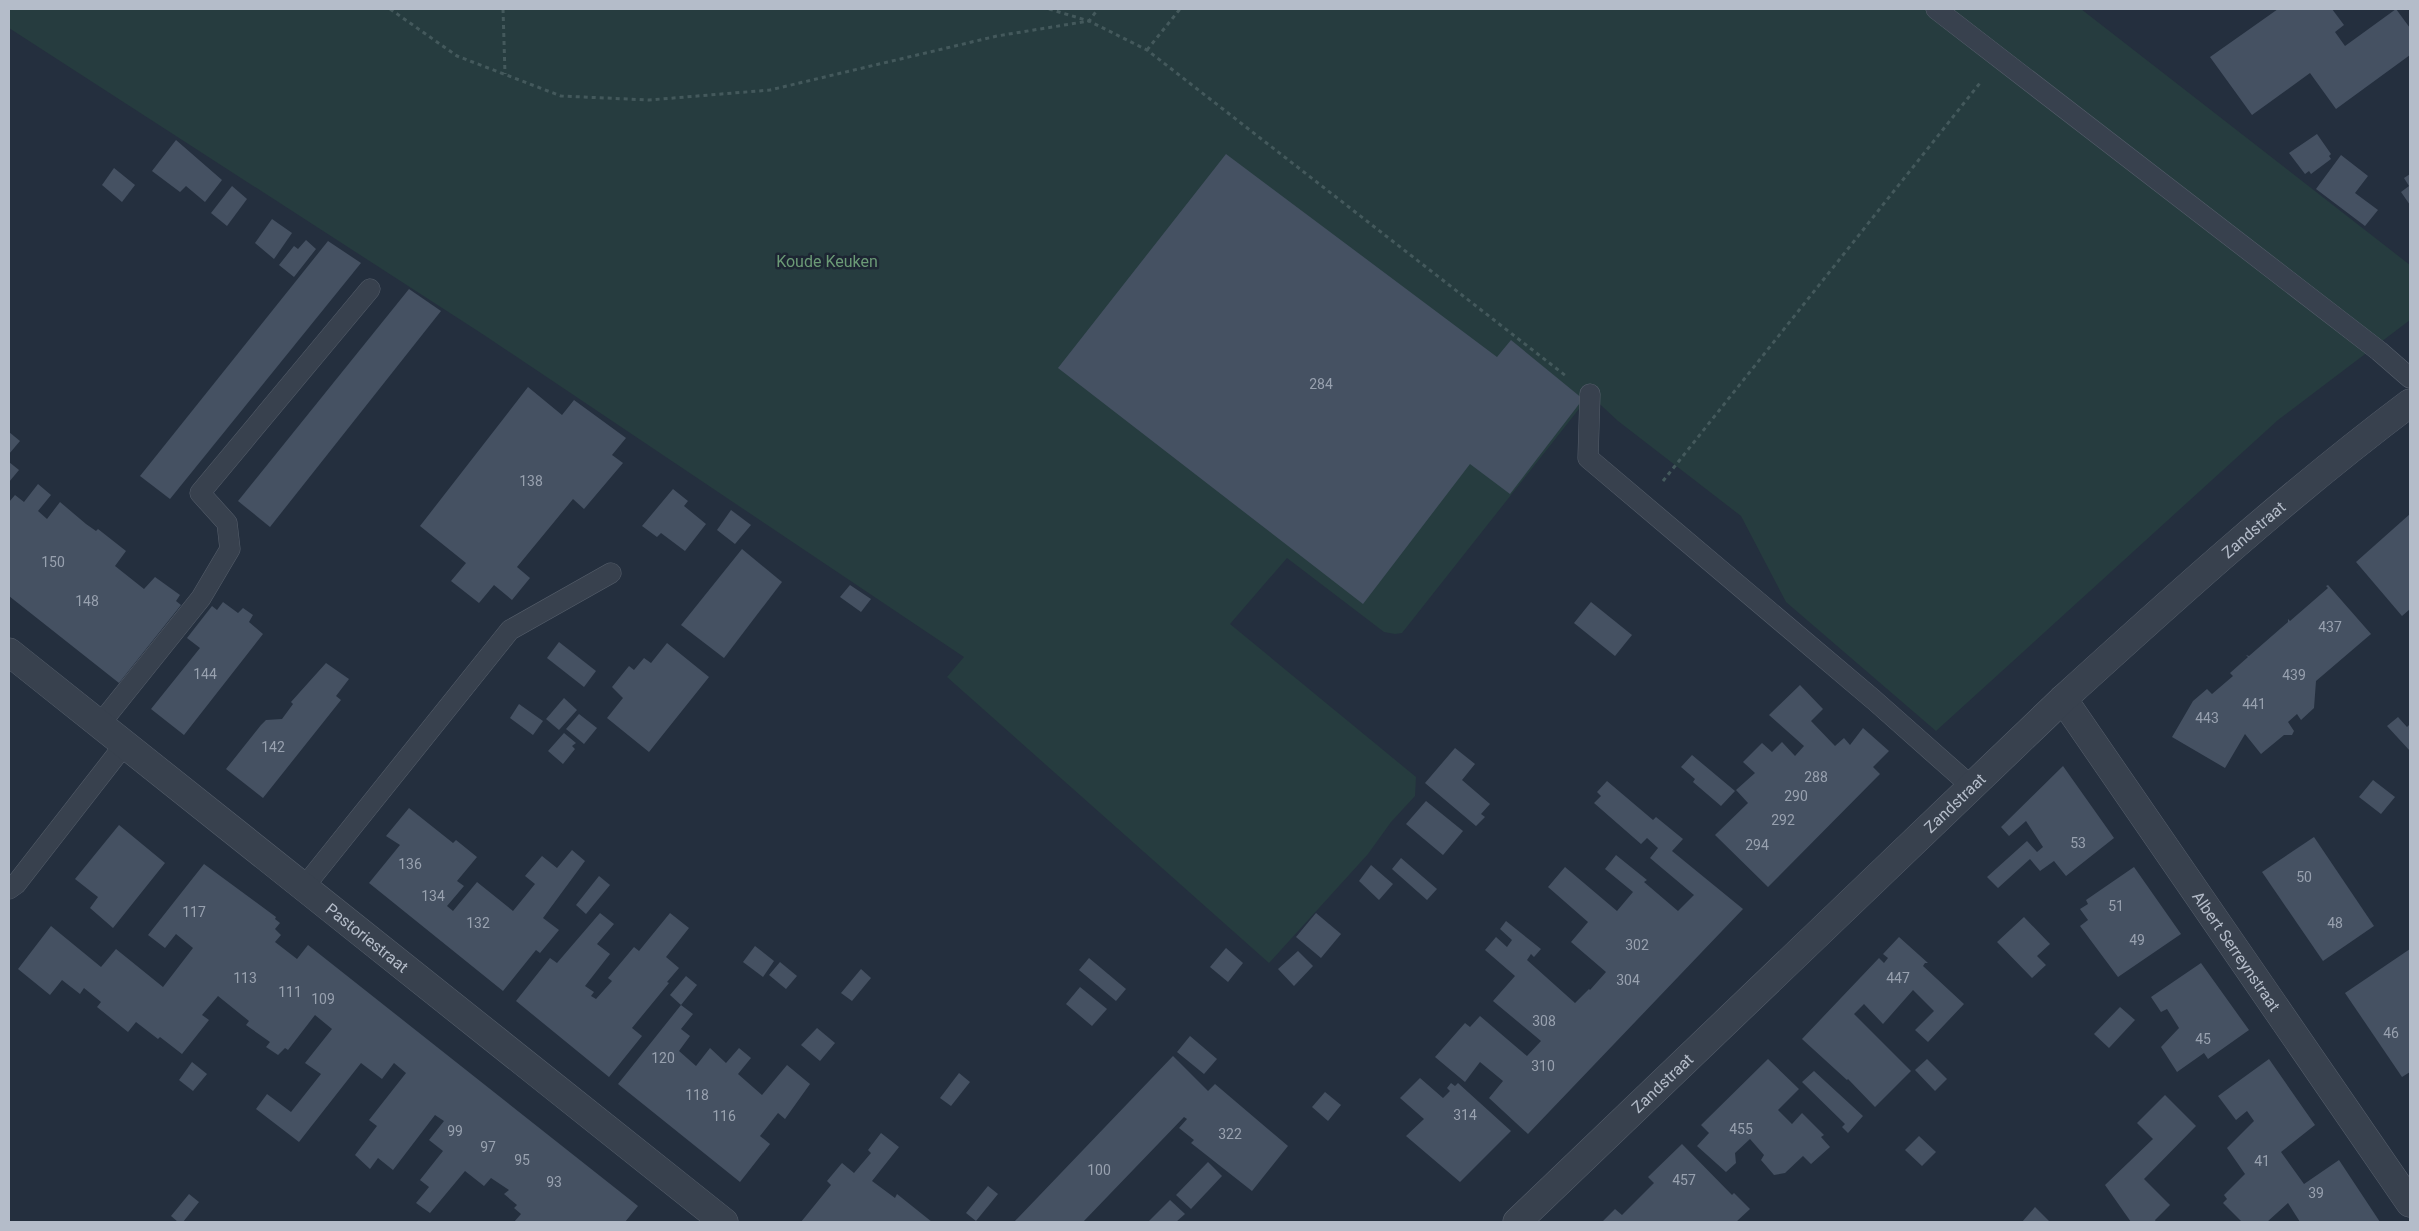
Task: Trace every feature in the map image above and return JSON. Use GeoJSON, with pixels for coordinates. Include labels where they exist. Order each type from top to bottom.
{"type":"FeatureCollection","features":[{"type":"Feature","properties":{"kind":"street","name":"Zandstraat"},"geometry":{"type":"LineString","coordinates":[[1517,1222],[2063,699],[2228,553],[2374,430],[2410,403]]}},
{"type":"Feature","properties":{"kind":"street","name":"Pastoriestraat"},"geometry":{"type":"LineString","coordinates":[[9,652],[724,1222]]}},
{"type":"Feature","properties":{"kind":"street","name":"Albert Serreynstraat"},"geometry":{"type":"LineString","coordinates":[[2063,699],[2410,1203]]}},
{"type":"Feature","properties":{"kind":"lane"},"geometry":{"type":"LineString","coordinates":[[1936,9],[2379,351],[2410,378]]}},
{"type":"Feature","properties":{"kind":"lane"},"geometry":{"type":"LineString","coordinates":[[100,724],[201,598],[230,549],[226,523],[200,494],[370,289]]}},
{"type":"Feature","properties":{"kind":"lane"},"geometry":{"type":"LineString","coordinates":[[1590,394],[1588,458],[1972,786]]}},
{"type":"Feature","properties":{"kind":"lane"},"geometry":{"type":"LineString","coordinates":[[304,887],[510,630],[612,573]]}},
{"type":"Feature","properties":{"kind":"lane"},"geometry":{"type":"LineString","coordinates":[[9,889],[16,884],[125,744]]}},
{"type":"Feature","properties":{"kind":"path"},"geometry":{"type":"LineString","coordinates":[[390,9],[457,56],[560,96],[649,100],[770,90],[997,36],[1089,21],[1098,9]]}},
{"type":"Feature","properties":{"kind":"path"},"geometry":{"type":"LineString","coordinates":[[503,9],[506,74]]}},
{"type":"Feature","properties":{"kind":"path"},"geometry":{"type":"LineString","coordinates":[[1050,9],[1089,21],[1147,50],[1590,394]]}},
{"type":"Feature","properties":{"kind":"path"},"geometry":{"type":"LineString","coordinates":[[1147,50],[1180,9]]}},
{"type":"Feature","properties":{"kind":"path"},"geometry":{"type":"LineString","coordinates":[[1644,505],[2000,58]]}},
{"type":"Feature","properties":{"kind":"green space","name":"Koude Keuken"},"geometry":{"type":"Polygon","coordinates":[[[9,9],[2081,9],[2410,265],[2410,320],[2278,420],[1936,731],[1786,602],[1741,516],[1618,421],[1590,395],[1402,633],[1384,632],[1287,558],[1230,624],[1416,777],[1415,796],[1391,822],[1368,854],[1269,963],[947,677],[964,657],[484,335],[9,28],[9,9]]]}},
{"type":"Feature","properties":{"kind":"building"},"geometry":{"type":"Polygon","coordinates":[[[2278,9],[2332,9],[2344,25],[2335,32],[2345,46],[2396,9],[2410,28],[2410,55],[2336,109],[2310,73],[2252,115],[2210,57],[2278,9]]]}},
{"type":"Feature","properties":{"kind":"building"},"geometry":{"type":"Polygon","coordinates":[[[2317,134],[2331,154],[2329,156],[2331,159],[2311,174],[2309,171],[2305,174],[2289,153],[2317,134]]]}},
{"type":"Feature","properties":{"kind":"building"},"geometry":{"type":"Polygon","coordinates":[[[176,140],[222,180],[205,202],[186,186],[180,192],[152,171],[176,140]]]}},
{"type":"Feature","properties":{"kind":"building"},"geometry":{"type":"Polygon","coordinates":[[[1226,154],[1497,357],[1511,340],[1583,399],[1510,494],[1470,464],[1363,604],[1058,368],[1226,154]]]}},
{"type":"Feature","properties":{"kind":"building"},"geometry":{"type":"Polygon","coordinates":[[[2341,155],[2368,176],[2355,193],[2378,210],[2365,226],[2316,189],[2341,155]]]}},
{"type":"Feature","properties":{"kind":"building"},"geometry":{"type":"Polygon","coordinates":[[[114,168],[135,185],[122,202],[102,185],[114,168]]]}},
{"type":"Feature","properties":{"kind":"building"},"geometry":{"type":"Polygon","coordinates":[[[2410,174],[2410,205],[2401,192],[2409,186],[2404,178],[2410,174]]]}},
{"type":"Feature","properties":{"kind":"building"},"geometry":{"type":"Polygon","coordinates":[[[232,186],[247,199],[227,226],[211,213],[232,186]]]}},
{"type":"Feature","properties":{"kind":"building"},"geometry":{"type":"Polygon","coordinates":[[[272,219],[292,233],[274,259],[255,243],[272,219]]]}},
{"type":"Feature","properties":{"kind":"building"},"geometry":{"type":"Polygon","coordinates":[[[306,240],[316,249],[294,277],[279,265],[294,246],[298,249],[306,240]]]}},
{"type":"Feature","properties":{"kind":"building"},"geometry":{"type":"Polygon","coordinates":[[[328,241],[361,263],[170,499],[140,476],[328,241]]]}},
{"type":"Feature","properties":{"kind":"building"},"geometry":{"type":"Polygon","coordinates":[[[409,289],[441,311],[270,527],[238,501],[409,289]]]}},
{"type":"Feature","properties":{"kind":"building"},"geometry":{"type":"Polygon","coordinates":[[[528,387],[562,415],[574,400],[626,438],[612,455],[623,463],[584,509],[573,499],[517,567],[530,578],[512,600],[494,585],[479,603],[451,581],[466,563],[420,526],[528,387]]]}},
{"type":"Feature","properties":{"kind":"building"},"geometry":{"type":"Polygon","coordinates":[[[9,432],[20,441],[9,454],[9,432]]]}},
{"type":"Feature","properties":{"kind":"building"},"geometry":{"type":"Polygon","coordinates":[[[9,462],[19,470],[9,482],[9,462]]]}},
{"type":"Feature","properties":{"kind":"building"},"geometry":{"type":"Polygon","coordinates":[[[38,484],[51,495],[38,511],[47,519],[60,502],[86,524],[96,531],[98,529],[126,551],[115,566],[144,589],[155,577],[180,595],[176,601],[181,605],[119,683],[9,596],[9,502],[15,495],[24,502],[38,484]]]}},
{"type":"Feature","properties":{"kind":"building"},"geometry":{"type":"Polygon","coordinates":[[[673,489],[688,501],[684,506],[706,524],[685,551],[661,533],[657,537],[642,526],[673,489]]]}},
{"type":"Feature","properties":{"kind":"building"},"geometry":{"type":"Polygon","coordinates":[[[731,510],[751,525],[735,544],[717,530],[731,510]]]}},
{"type":"Feature","properties":{"kind":"building"},"geometry":{"type":"Polygon","coordinates":[[[2410,514],[2410,609],[2402,616],[2356,562],[2410,514]]]}},
{"type":"Feature","properties":{"kind":"building"},"geometry":{"type":"Polygon","coordinates":[[[742,549],[782,582],[724,658],[681,625],[742,549]]]}},
{"type":"Feature","properties":{"kind":"building"},"geometry":{"type":"Polygon","coordinates":[[[850,585],[871,599],[861,612],[840,597],[850,585]]]}},
{"type":"Feature","properties":{"kind":"building"},"geometry":{"type":"Polygon","coordinates":[[[2328,585],[2371,634],[2316,681],[2314,708],[2301,720],[2297,714],[2288,722],[2294,731],[2292,735],[2284,735],[2261,754],[2245,734],[2225,768],[2172,737],[2193,701],[2207,689],[2212,694],[2233,676],[2230,673],[2248,657],[2246,655],[2249,656],[2288,622],[2288,619],[2290,621],[2328,588],[2326,586],[2328,585]]]}},
{"type":"Feature","properties":{"kind":"building"},"geometry":{"type":"Polygon","coordinates":[[[223,602],[238,613],[243,608],[253,615],[249,622],[263,634],[184,735],[151,709],[200,648],[187,638],[212,606],[217,610],[223,602]]]}},
{"type":"Feature","properties":{"kind":"building"},"geometry":{"type":"Polygon","coordinates":[[[1591,602],[1632,635],[1615,656],[1574,623],[1591,602]]]}},
{"type":"Feature","properties":{"kind":"building"},"geometry":{"type":"Polygon","coordinates":[[[559,642],[596,671],[584,687],[547,658],[559,642]]]}},
{"type":"Feature","properties":{"kind":"building"},"geometry":{"type":"Polygon","coordinates":[[[667,643],[709,677],[649,752],[607,718],[623,698],[612,687],[629,666],[634,670],[644,658],[651,663],[667,643]]]}},
{"type":"Feature","properties":{"kind":"building"},"geometry":{"type":"Polygon","coordinates":[[[326,663],[349,679],[336,696],[341,700],[263,798],[226,769],[266,720],[282,719],[293,704],[291,702],[326,663]]]}},
{"type":"Feature","properties":{"kind":"building"},"geometry":{"type":"Polygon","coordinates":[[[1800,685],[1823,709],[1811,721],[1835,746],[1844,738],[1850,745],[1863,728],[1889,751],[1873,767],[1880,774],[1768,887],[1715,835],[1748,803],[1736,790],[1755,773],[1743,762],[1762,743],[1772,752],[1782,742],[1795,756],[1804,746],[1769,715],[1800,685]]]}},
{"type":"Feature","properties":{"kind":"building"},"geometry":{"type":"Polygon","coordinates":[[[564,698],[577,710],[559,730],[546,719],[564,698]]]}},
{"type":"Feature","properties":{"kind":"building"},"geometry":{"type":"Polygon","coordinates":[[[519,704],[543,721],[533,735],[510,718],[519,704]]]}},
{"type":"Feature","properties":{"kind":"building"},"geometry":{"type":"Polygon","coordinates":[[[579,714],[597,728],[584,744],[566,729],[579,714]]]}},
{"type":"Feature","properties":{"kind":"building"},"geometry":{"type":"Polygon","coordinates":[[[2398,717],[2407,727],[2410,724],[2410,751],[2387,726],[2398,717]]]}},
{"type":"Feature","properties":{"kind":"building"},"geometry":{"type":"Polygon","coordinates":[[[564,733],[576,743],[572,746],[575,749],[563,764],[548,751],[564,733]]]}},
{"type":"Feature","properties":{"kind":"building"},"geometry":{"type":"Polygon","coordinates":[[[1455,748],[1475,764],[1462,780],[1490,804],[1481,814],[1485,817],[1476,826],[1425,783],[1455,748]]]}},
{"type":"Feature","properties":{"kind":"building"},"geometry":{"type":"Polygon","coordinates":[[[1692,755],[1735,791],[1721,806],[1693,782],[1695,779],[1681,767],[1692,755]]]}},
{"type":"Feature","properties":{"kind":"building"},"geometry":{"type":"Polygon","coordinates":[[[2063,766],[2114,838],[2066,876],[2054,861],[2040,871],[2030,859],[1998,888],[1987,877],[2027,841],[2037,852],[2043,847],[2026,821],[2009,836],[2001,827],[2063,766]]]}},
{"type":"Feature","properties":{"kind":"building"},"geometry":{"type":"Polygon","coordinates":[[[2373,780],[2395,797],[2381,814],[2359,797],[2373,780]]]}},
{"type":"Feature","properties":{"kind":"building"},"geometry":{"type":"Polygon","coordinates":[[[1607,781],[1653,820],[1656,817],[1683,839],[1672,851],[1743,909],[1528,1134],[1489,1098],[1503,1081],[1480,1062],[1465,1082],[1435,1057],[1465,1023],[1470,1027],[1480,1016],[1527,1056],[1541,1041],[1493,1001],[1515,976],[1485,950],[1496,937],[1507,947],[1512,940],[1500,929],[1506,921],[1541,949],[1534,957],[1531,954],[1527,960],[1575,1003],[1606,972],[1571,942],[1588,922],[1548,887],[1565,867],[1617,911],[1633,892],[1605,869],[1616,855],[1647,880],[1644,882],[1678,911],[1694,895],[1650,858],[1658,848],[1647,838],[1641,844],[1594,803],[1601,796],[1597,792],[1607,781]]]}},
{"type":"Feature","properties":{"kind":"building"},"geometry":{"type":"Polygon","coordinates":[[[1426,801],[1463,831],[1443,855],[1406,824],[1426,801]]]}},
{"type":"Feature","properties":{"kind":"building"},"geometry":{"type":"Polygon","coordinates":[[[409,808],[453,843],[456,840],[477,857],[457,881],[464,886],[447,906],[453,911],[477,882],[513,911],[535,884],[525,876],[542,856],[557,868],[572,850],[585,861],[543,918],[559,930],[540,953],[536,950],[503,991],[369,883],[400,845],[386,836],[409,808]]]}},
{"type":"Feature","properties":{"kind":"building"},"geometry":{"type":"Polygon","coordinates":[[[119,825],[165,863],[113,928],[90,908],[98,897],[75,879],[119,825]]]}},
{"type":"Feature","properties":{"kind":"building"},"geometry":{"type":"Polygon","coordinates":[[[2314,837],[2374,926],[2323,961],[2262,872],[2314,837]]]}},
{"type":"Feature","properties":{"kind":"building"},"geometry":{"type":"Polygon","coordinates":[[[1401,858],[1437,889],[1427,900],[1392,869],[1401,858]]]}},
{"type":"Feature","properties":{"kind":"building"},"geometry":{"type":"Polygon","coordinates":[[[204,864],[276,917],[275,919],[280,923],[275,929],[281,935],[275,942],[297,959],[308,945],[638,1206],[625,1222],[514,1222],[521,1214],[514,1208],[517,1205],[504,1194],[509,1190],[491,1178],[484,1186],[465,1171],[430,1213],[416,1203],[429,1187],[420,1180],[443,1151],[429,1140],[444,1121],[435,1115],[393,1170],[378,1158],[370,1169],[355,1155],[377,1126],[369,1120],[406,1073],[394,1063],[382,1079],[361,1063],[299,1142],[256,1109],[267,1094],[291,1112],[321,1074],[305,1063],[332,1029],[315,1015],[288,1050],[285,1048],[278,1055],[266,1047],[270,1042],[246,1025],[249,1021],[218,996],[202,1015],[209,1020],[182,1054],[136,1022],[128,1032],[97,1007],[101,1002],[84,988],[80,994],[62,980],[50,995],[18,969],[51,926],[101,967],[116,949],[163,987],[193,948],[176,934],[165,948],[148,935],[204,864]]]}},
{"type":"Feature","properties":{"kind":"building"},"geometry":{"type":"Polygon","coordinates":[[[1371,865],[1393,884],[1379,900],[1359,881],[1371,865]]]}},
{"type":"Feature","properties":{"kind":"building"},"geometry":{"type":"Polygon","coordinates":[[[2134,867],[2181,934],[2118,977],[2080,926],[2088,920],[2080,909],[2088,904],[2086,900],[2134,867]]]}},
{"type":"Feature","properties":{"kind":"building"},"geometry":{"type":"Polygon","coordinates":[[[599,876],[610,885],[586,914],[576,905],[599,876]]]}},
{"type":"Feature","properties":{"kind":"building"},"geometry":{"type":"Polygon","coordinates":[[[600,913],[614,924],[597,944],[610,954],[585,986],[594,992],[591,996],[596,999],[612,981],[608,978],[634,947],[639,951],[670,913],[689,928],[666,957],[679,968],[632,1028],[642,1036],[609,1077],[516,1001],[550,958],[557,963],[600,913]]]}},
{"type":"Feature","properties":{"kind":"building"},"geometry":{"type":"Polygon","coordinates":[[[1316,913],[1341,934],[1321,958],[1296,937],[1316,913]]]}},
{"type":"Feature","properties":{"kind":"building"},"geometry":{"type":"Polygon","coordinates":[[[2024,917],[2050,944],[2037,956],[2046,965],[2032,978],[1997,942],[2024,917]]]}},
{"type":"Feature","properties":{"kind":"building"},"geometry":{"type":"Polygon","coordinates":[[[1899,937],[1928,963],[1925,963],[1923,966],[1964,1004],[1928,1042],[1915,1030],[1934,1011],[1913,990],[1883,1024],[1864,1004],[1854,1014],[1911,1071],[1875,1107],[1848,1079],[1802,1039],[1879,958],[1884,963],[1888,958],[1883,954],[1899,937]]]}},
{"type":"Feature","properties":{"kind":"building"},"geometry":{"type":"Polygon","coordinates":[[[755,946],[774,961],[763,977],[743,962],[755,946]]]}},
{"type":"Feature","properties":{"kind":"building"},"geometry":{"type":"Polygon","coordinates":[[[1226,948],[1243,963],[1228,982],[1210,967],[1226,948]]]}},
{"type":"Feature","properties":{"kind":"building"},"geometry":{"type":"Polygon","coordinates":[[[2410,949],[2410,1072],[2402,1077],[2345,993],[2410,949]]]}},
{"type":"Feature","properties":{"kind":"building"},"geometry":{"type":"Polygon","coordinates":[[[1298,951],[1313,966],[1294,986],[1278,969],[1298,951]]]}},
{"type":"Feature","properties":{"kind":"building"},"geometry":{"type":"Polygon","coordinates":[[[1089,958],[1126,989],[1116,1001],[1079,970],[1089,958]]]}},
{"type":"Feature","properties":{"kind":"building"},"geometry":{"type":"Polygon","coordinates":[[[780,962],[797,976],[786,989],[769,975],[780,962]]]}},
{"type":"Feature","properties":{"kind":"building"},"geometry":{"type":"Polygon","coordinates":[[[2201,963],[2249,1030],[2208,1059],[2204,1053],[2177,1072],[2161,1047],[2179,1028],[2167,1009],[2161,1012],[2151,997],[2201,963]]]}},
{"type":"Feature","properties":{"kind":"building"},"geometry":{"type":"Polygon","coordinates":[[[861,969],[871,978],[852,1001],[841,993],[861,969]]]}},
{"type":"Feature","properties":{"kind":"building"},"geometry":{"type":"Polygon","coordinates":[[[686,976],[697,985],[681,1005],[670,995],[686,976]]]}},
{"type":"Feature","properties":{"kind":"building"},"geometry":{"type":"Polygon","coordinates":[[[1080,987],[1107,1009],[1092,1026],[1066,1004],[1080,987]]]}},
{"type":"Feature","properties":{"kind":"building"},"geometry":{"type":"Polygon","coordinates":[[[681,1005],[693,1014],[681,1029],[690,1036],[679,1051],[696,1066],[710,1048],[726,1063],[739,1048],[751,1058],[738,1074],[762,1095],[787,1065],[810,1084],[785,1119],[778,1113],[760,1136],[770,1144],[740,1182],[618,1084],[681,1005]]]}},
{"type":"Feature","properties":{"kind":"building"},"geometry":{"type":"Polygon","coordinates":[[[2120,1007],[2135,1020],[2109,1048],[2094,1034],[2120,1007]]]}},
{"type":"Feature","properties":{"kind":"building"},"geometry":{"type":"Polygon","coordinates":[[[817,1028],[835,1043],[820,1061],[801,1045],[817,1028]]]}},
{"type":"Feature","properties":{"kind":"building"},"geometry":{"type":"Polygon","coordinates":[[[1190,1036],[1217,1059],[1204,1074],[1177,1052],[1190,1036]]]}},
{"type":"Feature","properties":{"kind":"building"},"geometry":{"type":"Polygon","coordinates":[[[1173,1056],[1208,1091],[1215,1084],[1288,1146],[1252,1191],[1191,1143],[1194,1140],[1179,1128],[1187,1119],[1184,1117],[1083,1222],[1014,1222],[1173,1056]]]}},
{"type":"Feature","properties":{"kind":"building"},"geometry":{"type":"Polygon","coordinates":[[[1768,1059],[1799,1089],[1778,1110],[1792,1124],[1802,1113],[1824,1135],[1821,1137],[1830,1147],[1811,1164],[1803,1156],[1785,1173],[1774,1175],[1761,1160],[1764,1155],[1750,1139],[1735,1153],[1736,1163],[1726,1172],[1697,1146],[1709,1133],[1701,1125],[1768,1059]]]}},
{"type":"Feature","properties":{"kind":"building"},"geometry":{"type":"Polygon","coordinates":[[[1927,1059],[1947,1079],[1935,1091],[1915,1070],[1927,1059]]]}},
{"type":"Feature","properties":{"kind":"building"},"geometry":{"type":"Polygon","coordinates":[[[2269,1059],[2315,1125],[2281,1152],[2304,1184],[2339,1160],[2380,1222],[2300,1222],[2288,1203],[2267,1222],[2242,1222],[2223,1203],[2227,1199],[2224,1195],[2245,1174],[2227,1148],[2254,1121],[2247,1111],[2236,1120],[2218,1096],[2269,1059]]]}},
{"type":"Feature","properties":{"kind":"building"},"geometry":{"type":"Polygon","coordinates":[[[192,1062],[207,1074],[193,1091],[179,1080],[192,1062]]]}},
{"type":"Feature","properties":{"kind":"building"},"geometry":{"type":"Polygon","coordinates":[[[1814,1071],[1863,1116],[1848,1133],[1842,1127],[1845,1124],[1802,1082],[1814,1071]]]}},
{"type":"Feature","properties":{"kind":"building"},"geometry":{"type":"Polygon","coordinates":[[[959,1073],[970,1082],[951,1106],[940,1098],[959,1073]]]}},
{"type":"Feature","properties":{"kind":"building"},"geometry":{"type":"Polygon","coordinates":[[[1420,1078],[1443,1098],[1450,1091],[1447,1088],[1451,1083],[1455,1086],[1458,1083],[1511,1131],[1460,1182],[1406,1136],[1424,1119],[1400,1098],[1420,1078]]]}},
{"type":"Feature","properties":{"kind":"building"},"geometry":{"type":"Polygon","coordinates":[[[1325,1092],[1341,1105],[1328,1121],[1312,1107],[1325,1092]]]}},
{"type":"Feature","properties":{"kind":"building"},"geometry":{"type":"Polygon","coordinates":[[[2165,1095],[2196,1126],[2144,1179],[2170,1205],[2155,1220],[2156,1222],[2131,1222],[2105,1185],[2153,1139],[2137,1123],[2165,1095]]]}},
{"type":"Feature","properties":{"kind":"building"},"geometry":{"type":"Polygon","coordinates":[[[881,1133],[899,1147],[872,1181],[895,1198],[897,1194],[932,1222],[801,1222],[831,1185],[827,1181],[842,1163],[854,1173],[871,1153],[868,1150],[881,1133]]]}},
{"type":"Feature","properties":{"kind":"building"},"geometry":{"type":"Polygon","coordinates":[[[1919,1136],[1936,1152],[1922,1166],[1905,1150],[1919,1136]]]}},
{"type":"Feature","properties":{"kind":"building"},"geometry":{"type":"Polygon","coordinates":[[[1682,1144],[1732,1195],[1734,1193],[1750,1209],[1736,1222],[1602,1222],[1615,1209],[1622,1215],[1654,1183],[1648,1177],[1682,1144]]]}},
{"type":"Feature","properties":{"kind":"building"},"geometry":{"type":"Polygon","coordinates":[[[1208,1162],[1222,1176],[1191,1209],[1176,1195],[1208,1162]]]}},
{"type":"Feature","properties":{"kind":"building"},"geometry":{"type":"Polygon","coordinates":[[[988,1186],[998,1194],[976,1221],[966,1213],[988,1186]]]}},
{"type":"Feature","properties":{"kind":"building"},"geometry":{"type":"Polygon","coordinates":[[[189,1194],[199,1202],[183,1222],[178,1222],[171,1216],[189,1194]]]}},
{"type":"Feature","properties":{"kind":"building"},"geometry":{"type":"Polygon","coordinates":[[[1170,1200],[1185,1214],[1176,1222],[1148,1222],[1170,1200]]]}},
{"type":"Feature","properties":{"kind":"building"},"geometry":{"type":"Polygon","coordinates":[[[2035,1207],[2050,1222],[2022,1222],[2035,1207]]]}}]}
